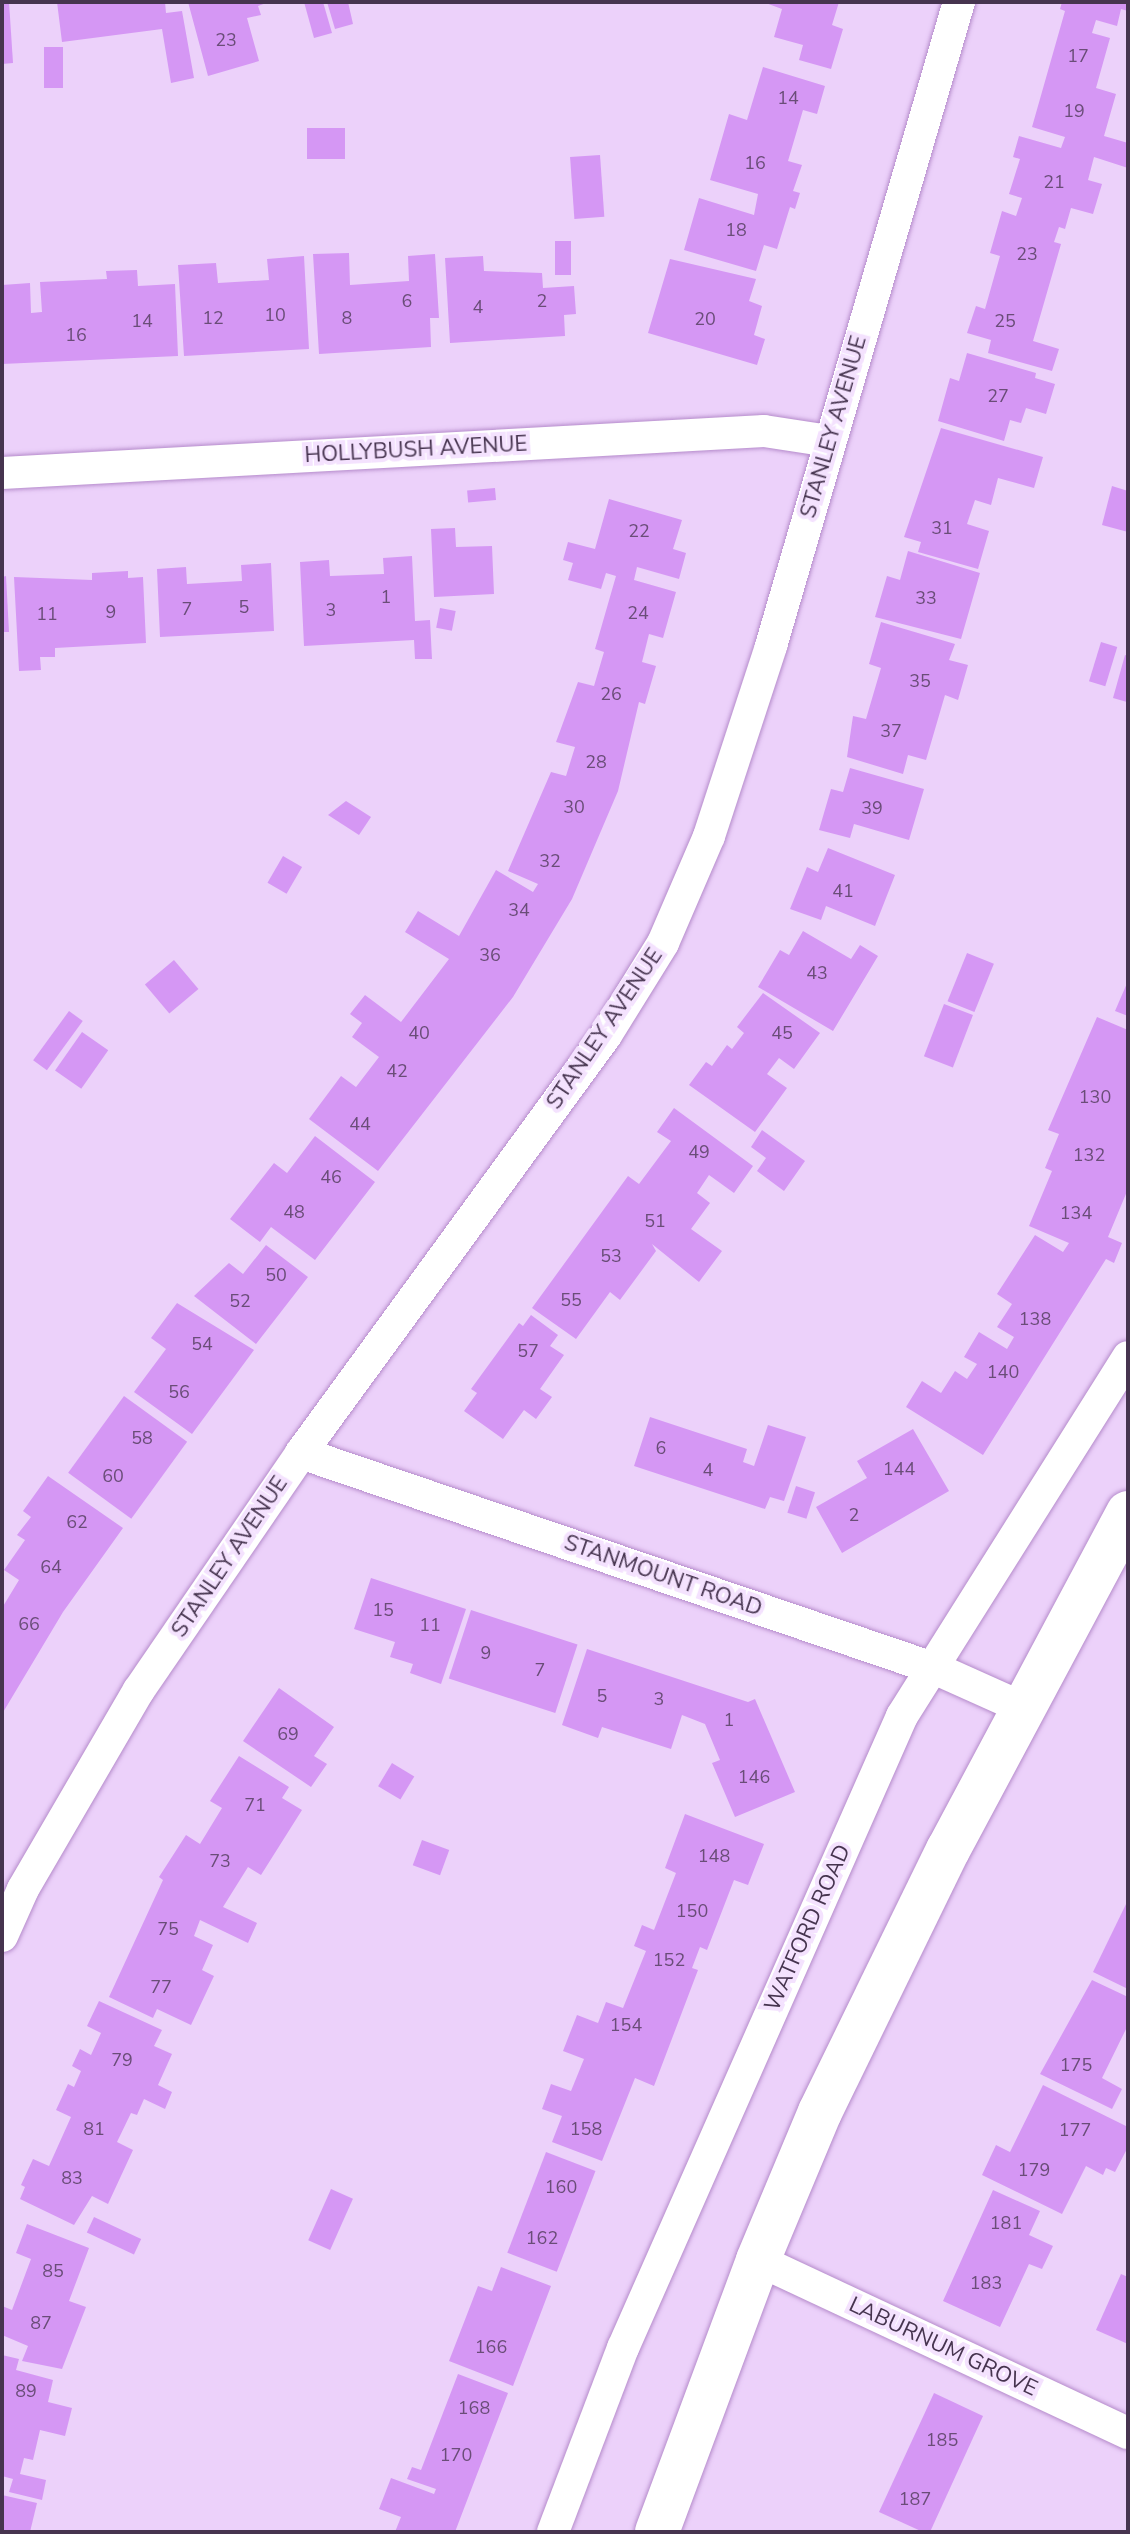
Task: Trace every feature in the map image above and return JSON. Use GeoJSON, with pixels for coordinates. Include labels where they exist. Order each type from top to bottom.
{"type":"FeatureCollection","features":[{"type":"Feature","properties":{"kind":"main road"},"geometry":{"type":"LineString","coordinates":[[657,2532],[758,2260],[820,2112],[1023,1708],[1128,1513]]}},
{"type":"Feature","properties":{"kind":"street","name":"STANLEY AVENUE"},"geometry":{"type":"LineString","coordinates":[[2,1936],[23,1889],[139,1690],[301,1453],[606,1035],[663,943],[709,836],[959,2]]}},
{"type":"Feature","properties":{"kind":"street","name":"HOLLYBUSH AVENUE"},"geometry":{"type":"LineString","coordinates":[[2,473],[764,431],[829,441]]}},
{"type":"Feature","properties":{"kind":"street","name":"WATFORD ROAD"},"geometry":{"type":"LineString","coordinates":[[553,2532],[623,2348],[902,1716],[936,1669],[1128,1357]]}},
{"type":"Feature","properties":{"kind":"street","name":"STANMOUNT ROAD"},"geometry":{"type":"LineString","coordinates":[[301,1453],[936,1669],[1023,1708]]}},
{"type":"Feature","properties":{"kind":"street","name":"LABURNUM GROVE"},"geometry":{"type":"LineString","coordinates":[[758,2260],[1128,2433]]}},
{"type":"Feature","properties":{"kind":"building"},"geometry":{"type":"Polygon","coordinates":[[[2,2],[9,2],[13,63],[2,64],[2,2]]]}},
{"type":"Feature","properties":{"kind":"building"},"geometry":{"type":"Polygon","coordinates":[[[57,2],[165,2],[166,13],[182,11],[194,78],[171,83],[162,29],[62,42],[57,2]]]}},
{"type":"Feature","properties":{"kind":"building"},"geometry":{"type":"Polygon","coordinates":[[[188,2],[269,2],[258,6],[261,15],[247,18],[259,61],[208,76],[188,2]]]}},
{"type":"Feature","properties":{"kind":"building"},"geometry":{"type":"Polygon","coordinates":[[[304,2],[323,2],[332,33],[314,38],[304,2]]]}},
{"type":"Feature","properties":{"kind":"building"},"geometry":{"type":"Polygon","coordinates":[[[327,2],[348,2],[353,24],[335,29],[327,2]]]}},
{"type":"Feature","properties":{"kind":"building"},"geometry":{"type":"Polygon","coordinates":[[[763,2],[839,2],[832,25],[843,29],[831,69],[799,60],[803,45],[774,37],[782,9],[763,2]]]}},
{"type":"Feature","properties":{"kind":"building"},"geometry":{"type":"Polygon","coordinates":[[[1062,2],[1128,2],[1128,11],[1121,9],[1117,26],[1096,20],[1092,33],[1110,38],[1096,88],[1116,94],[1104,136],[1128,143],[1128,168],[1094,157],[1088,180],[1102,184],[1093,214],[1071,208],[1065,229],[1059,227],[1054,242],[1061,244],[1033,341],[1059,349],[1052,371],[988,353],[991,340],[967,333],[976,306],[985,309],[1000,256],[990,253],[1002,211],[1016,216],[1022,198],[1009,194],[1020,159],[1013,157],[1019,136],[1061,148],[1065,137],[1032,127],[1065,11],[1060,9],[1062,2]]]}},
{"type":"Feature","properties":{"kind":"building"},"geometry":{"type":"Polygon","coordinates":[[[44,47],[63,47],[63,88],[44,88],[44,47]]]}},
{"type":"Feature","properties":{"kind":"building"},"geometry":{"type":"Polygon","coordinates":[[[763,67],[825,86],[817,114],[803,110],[788,161],[802,165],[793,191],[800,193],[795,209],[790,207],[777,249],[764,245],[756,271],[684,250],[699,198],[754,215],[758,194],[710,180],[729,114],[747,120],[763,67]]]}},
{"type":"Feature","properties":{"kind":"building"},"geometry":{"type":"Polygon","coordinates":[[[307,128],[345,128],[345,159],[307,159],[307,128]]]}},
{"type":"Feature","properties":{"kind":"building"},"geometry":{"type":"Polygon","coordinates":[[[600,155],[604,217],[574,219],[570,157],[600,155]]]}},
{"type":"Feature","properties":{"kind":"building"},"geometry":{"type":"Polygon","coordinates":[[[555,241],[571,241],[571,275],[555,275],[555,241]]]}},
{"type":"Feature","properties":{"kind":"building"},"geometry":{"type":"Polygon","coordinates":[[[349,253],[350,285],[409,281],[408,256],[435,254],[439,318],[430,318],[431,347],[319,354],[313,254],[349,253]]]}},
{"type":"Feature","properties":{"kind":"building"},"geometry":{"type":"Polygon","coordinates":[[[304,256],[309,349],[184,356],[178,265],[216,263],[218,283],[269,280],[267,259],[304,256]]]}},
{"type":"Feature","properties":{"kind":"building"},"geometry":{"type":"Polygon","coordinates":[[[483,256],[484,271],[542,273],[543,288],[574,286],[576,314],[564,315],[565,336],[450,343],[445,258],[483,256]]]}},
{"type":"Feature","properties":{"kind":"building"},"geometry":{"type":"Polygon","coordinates":[[[670,259],[756,279],[749,301],[762,306],[754,335],[765,339],[757,365],[648,333],[670,259]]]}},
{"type":"Feature","properties":{"kind":"building"},"geometry":{"type":"Polygon","coordinates":[[[137,270],[138,286],[175,284],[178,356],[2,364],[2,285],[30,283],[31,313],[42,312],[40,282],[107,279],[106,271],[137,270]]]}},
{"type":"Feature","properties":{"kind":"building"},"geometry":{"type":"Polygon","coordinates":[[[967,353],[1036,373],[1035,378],[1055,384],[1046,414],[1026,408],[1021,423],[1010,420],[1004,441],[938,421],[950,378],[959,381],[967,353]]]}},
{"type":"Feature","properties":{"kind":"building"},"geometry":{"type":"Polygon","coordinates":[[[941,428],[1043,457],[1034,488],[998,478],[991,505],[975,500],[967,524],[989,531],[978,569],[918,552],[921,542],[904,537],[941,428]]]}},
{"type":"Feature","properties":{"kind":"building"},"geometry":{"type":"Polygon","coordinates":[[[1112,486],[1128,491],[1128,532],[1102,525],[1112,486]]]}},
{"type":"Feature","properties":{"kind":"building"},"geometry":{"type":"Polygon","coordinates":[[[495,488],[496,500],[468,502],[467,490],[495,488]]]}},
{"type":"Feature","properties":{"kind":"building"},"geometry":{"type":"Polygon","coordinates":[[[609,499],[682,520],[673,549],[686,553],[679,579],[637,567],[634,580],[676,592],[663,638],[649,634],[642,662],[656,666],[645,704],[639,702],[618,791],[572,899],[513,997],[378,1171],[309,1119],[341,1076],[356,1087],[379,1057],[352,1037],[362,1023],[350,1014],[365,995],[401,1022],[449,959],[405,932],[418,911],[459,936],[496,870],[533,892],[538,884],[508,871],[551,772],[566,776],[575,747],[556,742],[578,682],[594,686],[604,652],[595,649],[616,576],[606,573],[601,589],[568,580],[573,563],[563,560],[568,542],[595,549],[609,499]]]}},
{"type":"Feature","properties":{"kind":"building"},"geometry":{"type":"Polygon","coordinates":[[[455,528],[456,547],[492,546],[494,594],[434,597],[431,529],[455,528]]]}},
{"type":"Feature","properties":{"kind":"building"},"geometry":{"type":"Polygon","coordinates":[[[908,551],[980,573],[961,639],[875,617],[887,576],[900,580],[908,551]]]}},
{"type":"Feature","properties":{"kind":"building"},"geometry":{"type":"Polygon","coordinates":[[[412,556],[415,621],[430,620],[432,659],[415,659],[414,640],[304,646],[300,562],[329,560],[330,576],[384,574],[383,558],[412,556]]]}},
{"type":"Feature","properties":{"kind":"building"},"geometry":{"type":"Polygon","coordinates":[[[271,563],[274,631],[160,637],[157,569],[186,567],[187,584],[242,581],[241,565],[271,563]]]}},
{"type":"Feature","properties":{"kind":"building"},"geometry":{"type":"Polygon","coordinates":[[[128,571],[128,578],[143,577],[146,643],[55,648],[55,657],[40,657],[41,670],[19,671],[14,577],[92,580],[92,573],[128,571]]]}},
{"type":"Feature","properties":{"kind":"building"},"geometry":{"type":"Polygon","coordinates":[[[6,576],[9,632],[2,632],[2,577],[6,576]]]}},
{"type":"Feature","properties":{"kind":"building"},"geometry":{"type":"Polygon","coordinates":[[[440,608],[456,611],[452,631],[436,628],[440,608]]]}},
{"type":"Feature","properties":{"kind":"building"},"geometry":{"type":"Polygon","coordinates":[[[881,622],[955,644],[949,660],[968,665],[958,700],[945,695],[926,760],[908,755],[903,774],[847,757],[853,716],[866,719],[881,668],[869,664],[881,622]]]}},
{"type":"Feature","properties":{"kind":"building"},"geometry":{"type":"Polygon","coordinates":[[[1101,642],[1117,647],[1105,686],[1089,681],[1101,642]]]}},
{"type":"Feature","properties":{"kind":"building"},"geometry":{"type":"Polygon","coordinates":[[[1125,655],[1128,656],[1127,702],[1113,698],[1125,655]]]}},
{"type":"Feature","properties":{"kind":"building"},"geometry":{"type":"Polygon","coordinates":[[[850,768],[924,789],[909,840],[854,824],[850,838],[819,830],[831,789],[843,792],[850,768]]]}},
{"type":"Feature","properties":{"kind":"building"},"geometry":{"type":"Polygon","coordinates":[[[346,801],[371,817],[359,835],[328,815],[346,801]]]}},
{"type":"Feature","properties":{"kind":"building"},"geometry":{"type":"Polygon","coordinates":[[[828,848],[895,875],[875,926],[826,906],[821,920],[790,909],[807,867],[818,872],[828,848]]]}},
{"type":"Feature","properties":{"kind":"building"},"geometry":{"type":"Polygon","coordinates":[[[283,856],[302,867],[287,894],[268,883],[283,856]]]}},
{"type":"Feature","properties":{"kind":"building"},"geometry":{"type":"Polygon","coordinates":[[[803,931],[851,959],[860,945],[878,956],[833,1031],[758,987],[780,950],[789,955],[803,931]]]}},
{"type":"Feature","properties":{"kind":"building"},"geometry":{"type":"Polygon","coordinates":[[[967,953],[994,964],[974,1012],[948,1001],[967,953]]]}},
{"type":"Feature","properties":{"kind":"building"},"geometry":{"type":"Polygon","coordinates":[[[174,960],[198,989],[169,1014],[145,984],[174,960]]]}},
{"type":"Feature","properties":{"kind":"building"},"geometry":{"type":"Polygon","coordinates":[[[1128,981],[1128,1016],[1115,1011],[1128,981]]]}},
{"type":"Feature","properties":{"kind":"building"},"geometry":{"type":"Polygon","coordinates":[[[763,993],[820,1033],[794,1069],[779,1058],[767,1074],[787,1088],[755,1132],[689,1085],[706,1062],[712,1066],[727,1045],[732,1049],[744,1033],[737,1027],[763,993]]]}},
{"type":"Feature","properties":{"kind":"building"},"geometry":{"type":"Polygon","coordinates":[[[944,1004],[973,1015],[953,1067],[924,1056],[944,1004]]]}},
{"type":"Feature","properties":{"kind":"building"},"geometry":{"type":"Polygon","coordinates":[[[69,1011],[83,1021],[47,1070],[33,1060],[69,1011]]]}},
{"type":"Feature","properties":{"kind":"building"},"geometry":{"type":"Polygon","coordinates":[[[1097,1017],[1128,1030],[1128,1189],[1108,1237],[1122,1243],[1114,1263],[1106,1259],[983,1455],[906,1407],[922,1381],[941,1393],[955,1371],[967,1379],[977,1364],[964,1357],[979,1332],[1007,1349],[1014,1337],[997,1327],[1012,1304],[997,1294],[1035,1235],[1063,1252],[1069,1243],[1029,1226],[1052,1171],[1045,1168],[1059,1134],[1048,1130],[1097,1017]]]}},
{"type":"Feature","properties":{"kind":"building"},"geometry":{"type":"Polygon","coordinates":[[[82,1032],[108,1050],[81,1089],[55,1071],[82,1032]]]}},
{"type":"Feature","properties":{"kind":"building"},"geometry":{"type":"Polygon","coordinates":[[[674,1108],[753,1166],[734,1193],[709,1175],[697,1193],[710,1203],[691,1229],[722,1251],[699,1282],[652,1244],[656,1251],[620,1300],[610,1292],[576,1339],[532,1308],[628,1176],[639,1184],[671,1141],[657,1132],[674,1108]]]}},
{"type":"Feature","properties":{"kind":"building"},"geometry":{"type":"Polygon","coordinates":[[[762,1130],[805,1161],[784,1191],[757,1171],[766,1158],[751,1147],[762,1130]]]}},
{"type":"Feature","properties":{"kind":"building"},"geometry":{"type":"Polygon","coordinates":[[[315,1136],[375,1182],[315,1260],[271,1227],[260,1242],[230,1219],[274,1163],[287,1173],[315,1136]]]}},
{"type":"Feature","properties":{"kind":"building"},"geometry":{"type":"Polygon","coordinates":[[[266,1245],[308,1277],[256,1344],[194,1296],[229,1263],[243,1274],[266,1245]]]}},
{"type":"Feature","properties":{"kind":"building"},"geometry":{"type":"Polygon","coordinates":[[[177,1303],[254,1350],[192,1434],[134,1392],[166,1349],[151,1338],[177,1303]]]}},
{"type":"Feature","properties":{"kind":"building"},"geometry":{"type":"Polygon","coordinates":[[[531,1315],[558,1335],[550,1346],[564,1355],[540,1389],[552,1397],[536,1419],[524,1410],[503,1439],[464,1411],[477,1393],[471,1389],[519,1323],[523,1326],[531,1315]]]}},
{"type":"Feature","properties":{"kind":"building"},"geometry":{"type":"Polygon","coordinates":[[[124,1396],[187,1442],[131,1519],[68,1473],[124,1396]]]}},
{"type":"Feature","properties":{"kind":"building"},"geometry":{"type":"Polygon","coordinates":[[[650,1417],[747,1449],[743,1462],[754,1466],[768,1425],[806,1437],[784,1501],[770,1497],[765,1509],[634,1466],[650,1417]]]}},
{"type":"Feature","properties":{"kind":"building"},"geometry":{"type":"Polygon","coordinates":[[[913,1429],[949,1491],[842,1553],[816,1507],[867,1478],[857,1461],[913,1429]]]}},
{"type":"Feature","properties":{"kind":"building"},"geometry":{"type":"Polygon","coordinates":[[[48,1476],[123,1528],[63,1612],[2,1714],[2,1608],[19,1580],[4,1570],[25,1540],[17,1535],[31,1517],[23,1511],[48,1476]]]}},
{"type":"Feature","properties":{"kind":"building"},"geometry":{"type":"Polygon","coordinates":[[[796,1486],[815,1492],[806,1519],[787,1513],[796,1486]]]}},
{"type":"Feature","properties":{"kind":"building"},"geometry":{"type":"Polygon","coordinates":[[[371,1578],[466,1609],[441,1684],[410,1673],[413,1664],[390,1657],[395,1642],[354,1629],[371,1578]]]}},
{"type":"Feature","properties":{"kind":"building"},"geometry":{"type":"Polygon","coordinates":[[[471,1610],[578,1645],[555,1713],[449,1678],[471,1610]]]}},
{"type":"Feature","properties":{"kind":"building"},"geometry":{"type":"Polygon","coordinates":[[[587,1649],[748,1702],[755,1699],[795,1792],[735,1817],[712,1763],[720,1760],[705,1724],[682,1715],[671,1749],[602,1727],[598,1738],[562,1725],[587,1649]]]}},
{"type":"Feature","properties":{"kind":"building"},"geometry":{"type":"Polygon","coordinates":[[[279,1688],[334,1727],[314,1756],[327,1764],[311,1787],[243,1741],[279,1688]]]}},
{"type":"Feature","properties":{"kind":"building"},"geometry":{"type":"Polygon","coordinates":[[[239,1756],[289,1787],[282,1798],[302,1810],[261,1875],[248,1867],[223,1907],[257,1923],[248,1943],[200,1920],[194,1936],[213,1945],[202,1970],[214,1976],[191,2025],[157,2009],[153,2018],[109,1997],[163,1880],[159,1877],[186,1835],[200,1844],[222,1808],[210,1801],[239,1756]]]}},
{"type":"Feature","properties":{"kind":"building"},"geometry":{"type":"Polygon","coordinates":[[[392,1763],[414,1776],[400,1800],[378,1786],[392,1763]]]}},
{"type":"Feature","properties":{"kind":"building"},"geometry":{"type":"Polygon","coordinates":[[[685,1814],[764,1844],[748,1885],[734,1880],[707,1950],[700,1947],[692,1968],[698,1970],[654,2086],[635,2078],[602,2161],[552,2142],[562,2116],[542,2109],[551,2084],[571,2091],[584,2059],[563,2051],[577,2015],[598,2023],[606,2002],[623,2008],[646,1951],[634,1946],[642,1925],[654,1930],[676,1873],[665,1868],[685,1814]]]}},
{"type":"Feature","properties":{"kind":"building"},"geometry":{"type":"Polygon","coordinates":[[[422,1840],[449,1850],[440,1875],[413,1865],[422,1840]]]}},
{"type":"Feature","properties":{"kind":"building"},"geometry":{"type":"Polygon","coordinates":[[[1128,1900],[1128,1989],[1093,1972],[1128,1900]]]}},
{"type":"Feature","properties":{"kind":"building"},"geometry":{"type":"Polygon","coordinates":[[[1092,1980],[1128,1997],[1128,2025],[1102,2078],[1122,2089],[1112,2109],[1040,2074],[1092,1980]]]}},
{"type":"Feature","properties":{"kind":"building"},"geometry":{"type":"Polygon","coordinates":[[[99,2001],[162,2030],[154,2046],[172,2054],[158,2085],[172,2092],[165,2109],[144,2099],[137,2115],[131,2113],[117,2142],[133,2150],[108,2204],[92,2196],[74,2225],[20,2199],[25,2187],[21,2185],[33,2159],[49,2166],[71,2117],[56,2110],[68,2084],[74,2087],[81,2071],[72,2066],[80,2049],[91,2055],[101,2033],[87,2026],[99,2001]]]}},
{"type":"Feature","properties":{"kind":"building"},"geometry":{"type":"Polygon","coordinates":[[[1043,2085],[1128,2127],[1128,2147],[1115,2172],[1106,2168],[1103,2175],[1086,2166],[1062,2214],[982,2175],[996,2145],[1010,2152],[1043,2085]]]}},
{"type":"Feature","properties":{"kind":"building"},"geometry":{"type":"Polygon","coordinates":[[[546,2152],[595,2171],[557,2272],[507,2253],[546,2152]]]}},
{"type":"Feature","properties":{"kind":"building"},"geometry":{"type":"Polygon","coordinates":[[[331,2189],[353,2199],[330,2250],[308,2240],[331,2189]]]}},
{"type":"Feature","properties":{"kind":"building"},"geometry":{"type":"Polygon","coordinates":[[[993,2190],[1040,2211],[1029,2235],[1053,2246],[1042,2269],[1029,2264],[1000,2327],[943,2301],[993,2190]]]}},
{"type":"Feature","properties":{"kind":"building"},"geometry":{"type":"Polygon","coordinates":[[[94,2217],[141,2239],[134,2254],[87,2232],[94,2217]]]}},
{"type":"Feature","properties":{"kind":"building"},"geometry":{"type":"Polygon","coordinates":[[[27,2224],[89,2248],[69,2301],[86,2307],[62,2369],[22,2361],[28,2346],[2,2335],[2,2306],[12,2310],[31,2259],[16,2253],[27,2224]]]}},
{"type":"Feature","properties":{"kind":"building"},"geometry":{"type":"Polygon","coordinates":[[[501,2267],[551,2286],[513,2386],[449,2361],[478,2286],[492,2291],[501,2267]]]}},
{"type":"Feature","properties":{"kind":"building"},"geometry":{"type":"Polygon","coordinates":[[[1121,2274],[1128,2277],[1128,2344],[1096,2330],[1121,2274]]]}},
{"type":"Feature","properties":{"kind":"building"},"geometry":{"type":"Polygon","coordinates":[[[2,2355],[19,2359],[16,2370],[53,2380],[48,2402],[72,2408],[65,2436],[40,2430],[33,2460],[24,2458],[20,2474],[46,2480],[42,2500],[9,2492],[13,2479],[2,2476],[2,2355]]]}},
{"type":"Feature","properties":{"kind":"building"},"geometry":{"type":"Polygon","coordinates":[[[458,2374],[508,2393],[455,2532],[395,2532],[401,2517],[379,2509],[391,2478],[434,2494],[436,2489],[407,2479],[412,2467],[421,2470],[458,2374]]]}},
{"type":"Feature","properties":{"kind":"building"},"geometry":{"type":"Polygon","coordinates":[[[934,2393],[983,2416],[930,2532],[923,2532],[879,2512],[934,2393]]]}},
{"type":"Feature","properties":{"kind":"building"},"geometry":{"type":"Polygon","coordinates":[[[2,2495],[37,2503],[30,2532],[2,2532],[2,2495]]]}}]}
